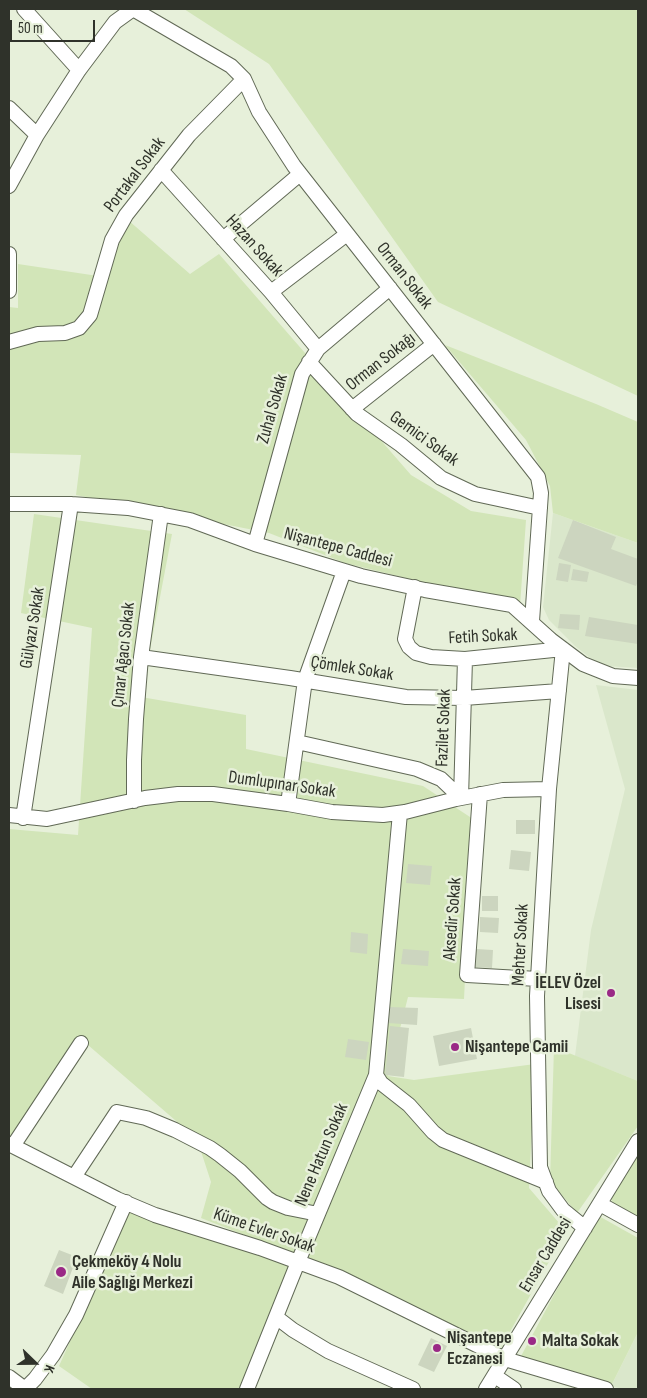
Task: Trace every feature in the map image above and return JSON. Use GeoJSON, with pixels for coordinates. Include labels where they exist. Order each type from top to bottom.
{"type":"FeatureCollection","features":[{"type":"Feature","properties":{"kind":"street"},"geometry":{"type":"LineString","coordinates":[[24,9],[80,70]]}},
{"type":"Feature","properties":{"kind":"street"},"geometry":{"type":"LineString","coordinates":[[9,186],[37,135],[80,70],[115,22],[133,9]]}},
{"type":"Feature","properties":{"kind":"street","name":"Orman Sokak"},"geometry":{"type":"LineString","coordinates":[[133,9],[231,66],[244,79],[260,112],[300,174],[538,477],[541,493],[532,621]]}},
{"type":"Feature","properties":{"kind":"street","name":"Portakal Sokak"},"geometry":{"type":"LineString","coordinates":[[9,342],[38,334],[66,333],[78,328],[90,315],[112,240],[126,215],[189,135],[244,79]]}},
{"type":"Feature","properties":{"kind":"street"},"geometry":{"type":"LineString","coordinates":[[9,108],[37,135]]}},
{"type":"Feature","properties":{"kind":"street","name":"Hazan Sokak"},"geometry":{"type":"LineString","coordinates":[[161,170],[271,292],[318,349]]}},
{"type":"Feature","properties":{"kind":"street"},"geometry":{"type":"LineString","coordinates":[[223,239],[300,174]]}},
{"type":"Feature","properties":{"kind":"street"},"geometry":{"type":"LineString","coordinates":[[271,292],[347,234]]}},
{"type":"Feature","properties":{"kind":"street"},"geometry":{"type":"LineString","coordinates":[[9,254],[9,291]]}},
{"type":"Feature","properties":{"kind":"street","name":"Zuhal Sokak"},"geometry":{"type":"LineString","coordinates":[[254,544],[302,374],[318,349],[390,288]]}},
{"type":"Feature","properties":{"kind":"street","name":"Orman Sokağı"},"geometry":{"type":"LineString","coordinates":[[352,408],[434,344]]}},
{"type":"Feature","properties":{"kind":"street","name":"Gemici Sokak"},"geometry":{"type":"LineString","coordinates":[[309,362],[357,414],[401,445],[441,478],[475,494],[540,508]]}},
{"type":"Feature","properties":{"kind":"street","name":"Nişantepe Caddesi"},"geometry":{"type":"LineString","coordinates":[[9,504],[72,504],[128,508],[161,514],[190,520],[254,544],[361,576],[512,606],[532,621],[551,640],[583,664],[613,676],[638,678]]}},
{"type":"Feature","properties":{"kind":"street","name":"Gülyazı Sokak"},"geometry":{"type":"LineString","coordinates":[[16,816],[72,504]]}},
{"type":"Feature","properties":{"kind":"street","name":"Çınar Ağacı Sokak"},"geometry":{"type":"LineString","coordinates":[[134,801],[135,727],[141,656],[161,514]]}},
{"type":"Feature","properties":{"kind":"street"},"geometry":{"type":"LineString","coordinates":[[288,804],[305,680],[344,571]]}},
{"type":"Feature","properties":{"kind":"street","name":"Fetih Sokak"},"geometry":{"type":"LineString","coordinates":[[415,587],[405,639],[409,647],[416,653],[431,657],[465,659],[563,649]]}},
{"type":"Feature","properties":{"kind":"street","name":"Mehter Sokak"},"geometry":{"type":"LineString","coordinates":[[563,649],[549,789],[537,996],[540,1167],[549,1191],[562,1210],[585,1228]]}},
{"type":"Feature","properties":{"kind":"street","name":"Çömlek Sokak"},"geometry":{"type":"LineString","coordinates":[[141,656],[406,697],[464,698],[559,691]]}},
{"type":"Feature","properties":{"kind":"street","name":"Fazilet Sokak"},"geometry":{"type":"LineString","coordinates":[[461,798],[465,659]]}},
{"type":"Feature","properties":{"kind":"street"},"geometry":{"type":"LineString","coordinates":[[297,742],[417,769],[440,779],[461,798]]}},
{"type":"Feature","properties":{"kind":"street","name":"Dumlupınar Sokak"},"geometry":{"type":"LineString","coordinates":[[16,816],[47,820],[145,798],[178,794],[214,794],[332,812],[383,815],[400,813],[503,790],[549,789]]}},
{"type":"Feature","properties":{"kind":"street","name":"Aksedir Sokak"},"geometry":{"type":"LineString","coordinates":[[480,794],[467,975],[538,979]]}},
{"type":"Feature","properties":{"kind":"street","name":"Nene Hatun Sokak"},"geometry":{"type":"LineString","coordinates":[[247,1389],[376,1075],[400,813]]}},
{"type":"Feature","properties":{"kind":"street"},"geometry":{"type":"LineString","coordinates":[[11,1145],[81,1043]]}},
{"type":"Feature","properties":{"kind":"street"},"geometry":{"type":"LineString","coordinates":[[376,1075],[382,1084],[409,1105],[433,1132],[443,1140],[546,1182]]}},
{"type":"Feature","properties":{"kind":"street"},"geometry":{"type":"LineString","coordinates":[[74,1177],[117,1112],[146,1118],[175,1130],[220,1155],[273,1202],[288,1208],[318,1214]]}},
{"type":"Feature","properties":{"kind":"street","name":"Ensar Caddesi"},"geometry":{"type":"LineString","coordinates":[[486,1389],[638,1140]]}},
{"type":"Feature","properties":{"kind":"street","name":"Küme Evler Sokak"},"geometry":{"type":"LineString","coordinates":[[11,1145],[155,1215],[339,1277],[505,1359],[606,1389]]}},
{"type":"Feature","properties":{"kind":"street"},"geometry":{"type":"LineString","coordinates":[[9,1376],[25,1389],[53,1356],[76,1316],[126,1202]]}},
{"type":"Feature","properties":{"kind":"street"},"geometry":{"type":"LineString","coordinates":[[600,1204],[638,1225]]}},
{"type":"Feature","properties":{"kind":"street"},"geometry":{"type":"LineString","coordinates":[[276,1318],[328,1351],[413,1389]]}},
{"type":"Feature","properties":{"kind":"street"},"geometry":{"type":"LineString","coordinates":[[495,1376],[514,1389]]}},
{"type":"Feature","properties":{"kind":"shaded area"},"geometry":{"type":"Polygon","coordinates":[[[184,9],[638,9],[638,396],[438,302],[269,64],[184,9]]]}},
{"type":"Feature","properties":{"kind":"shaded area"},"geometry":{"type":"Polygon","coordinates":[[[128,220],[190,274],[219,254],[411,475],[471,511],[526,520],[520,606],[345,563],[269,533],[76,495],[81,455],[9,453],[9,307],[18,308],[18,264],[98,276],[128,220]]]}},
{"type":"Feature","properties":{"kind":"shaded area"},"geometry":{"type":"Polygon","coordinates":[[[445,345],[638,422],[638,543],[553,513],[550,486],[526,440],[445,345]]]}},
{"type":"Feature","properties":{"kind":"shaded area"},"geometry":{"type":"Polygon","coordinates":[[[553,513],[638,543],[638,668],[605,666],[575,646],[549,620],[543,607],[553,513]]]}},
{"type":"Feature","properties":{"kind":"shaded area"},"geometry":{"type":"Polygon","coordinates":[[[34,514],[172,534],[141,697],[246,715],[246,749],[423,786],[473,819],[464,999],[408,997],[388,1076],[414,1080],[535,1064],[529,1188],[566,1231],[501,1348],[313,1262],[201,1218],[211,1182],[197,1139],[81,1039],[14,1140],[9,1136],[9,829],[78,835],[92,628],[21,613],[34,514]]]}},
{"type":"Feature","properties":{"kind":"shaded area","name":"İELEV Özel Lisesi"},"geometry":{"type":"Polygon","coordinates":[[[596,685],[638,690],[638,1081],[575,1056],[591,930],[625,789],[596,685]]]}},
{"type":"Feature","properties":{"kind":"shaded area"},"geometry":{"type":"Polygon","coordinates":[[[554,1047],[638,1081],[638,1126],[577,1213],[550,1181],[554,1047]]]}},
{"type":"Feature","properties":{"kind":"shaded area"},"geometry":{"type":"Polygon","coordinates":[[[638,1154],[638,1221],[615,1210],[610,1195],[638,1154]]]}},
{"type":"Feature","properties":{"kind":"shaded area"},"geometry":{"type":"Polygon","coordinates":[[[130,1208],[301,1269],[254,1389],[92,1389],[59,1366],[130,1208]]]}},
{"type":"Feature","properties":{"kind":"shaded area"},"geometry":{"type":"Polygon","coordinates":[[[597,1215],[638,1238],[638,1332],[611,1386],[520,1358],[597,1215]]]}},
{"type":"Feature","properties":{"kind":"shaded area"},"geometry":{"type":"Polygon","coordinates":[[[638,1332],[638,1389],[623,1389],[611,1386],[638,1332]]]}},
{"type":"Feature","properties":{"kind":"building"},"geometry":{"type":"Polygon","coordinates":[[[573,520],[616,537],[611,549],[638,559],[638,581],[636,586],[558,558],[573,520]]]}},
{"type":"Feature","properties":{"kind":"building"},"geometry":{"type":"Polygon","coordinates":[[[559,563],[571,565],[568,582],[556,580],[559,563]]]}},
{"type":"Feature","properties":{"kind":"building"},"geometry":{"type":"Polygon","coordinates":[[[573,569],[589,572],[587,582],[571,580],[573,569]]]}},
{"type":"Feature","properties":{"kind":"building"},"geometry":{"type":"Polygon","coordinates":[[[560,614],[580,615],[579,630],[558,628],[560,614]]]}},
{"type":"Feature","properties":{"kind":"building"},"geometry":{"type":"Polygon","coordinates":[[[589,617],[638,625],[638,644],[585,636],[589,617]]]}},
{"type":"Feature","properties":{"kind":"building"},"geometry":{"type":"Polygon","coordinates":[[[516,820],[535,820],[535,834],[516,834],[516,820]]]}},
{"type":"Feature","properties":{"kind":"building"},"geometry":{"type":"Polygon","coordinates":[[[511,850],[531,852],[529,871],[509,869],[511,850]]]}},
{"type":"Feature","properties":{"kind":"building"},"geometry":{"type":"Polygon","coordinates":[[[408,864],[432,866],[430,885],[406,883],[408,864]]]}},
{"type":"Feature","properties":{"kind":"building"},"geometry":{"type":"Polygon","coordinates":[[[482,896],[498,896],[498,911],[482,911],[482,896]]]}},
{"type":"Feature","properties":{"kind":"building"},"geometry":{"type":"Polygon","coordinates":[[[480,917],[499,918],[498,933],[480,932],[480,917]]]}},
{"type":"Feature","properties":{"kind":"building"},"geometry":{"type":"Polygon","coordinates":[[[351,932],[368,934],[367,954],[350,952],[351,932]]]}},
{"type":"Feature","properties":{"kind":"building"},"geometry":{"type":"Polygon","coordinates":[[[403,949],[429,951],[428,966],[401,964],[403,949]]]}},
{"type":"Feature","properties":{"kind":"building"},"geometry":{"type":"Polygon","coordinates":[[[476,949],[493,950],[492,968],[475,967],[476,949]]]}},
{"type":"Feature","properties":{"kind":"building"},"geometry":{"type":"Polygon","coordinates":[[[389,1007],[418,1008],[417,1025],[388,1023],[389,1007]]]}},
{"type":"Feature","properties":{"kind":"building"},"geometry":{"type":"Polygon","coordinates":[[[390,1026],[409,1028],[404,1077],[385,1075],[390,1026]]]}},
{"type":"Feature","properties":{"kind":"building","name":"Nişantepe Camii"},"geometry":{"type":"Polygon","coordinates":[[[471,1028],[477,1059],[439,1066],[433,1036],[471,1028]]]}},
{"type":"Feature","properties":{"kind":"building"},"geometry":{"type":"Polygon","coordinates":[[[348,1039],[369,1042],[366,1060],[345,1057],[348,1039]]]}},
{"type":"Feature","properties":{"kind":"building","name":"Çekmeköy 4 Nolu Aile Sağlığı Merkezi"},"geometry":{"type":"Polygon","coordinates":[[[59,1250],[77,1257],[63,1294],[44,1286],[59,1250]]]}},
{"type":"Feature","properties":{"kind":"building"},"geometry":{"type":"Polygon","coordinates":[[[431,1338],[447,1346],[434,1372],[418,1365],[431,1338]]]}},
{"type":"Feature","properties":{"kind":"place","name":"İELEV Özel Lisesi"},"geometry":{"type":"Point","coordinates":[611,993]}},
{"type":"Feature","properties":{"kind":"place","name":"Nişantepe Camii"},"geometry":{"type":"Point","coordinates":[455,1047]}},
{"type":"Feature","properties":{"kind":"place","name":"Çekmeköy 4 Nolu Aile Sağlığı Merkezi"},"geometry":{"type":"Point","coordinates":[61,1272]}},
{"type":"Feature","properties":{"kind":"place","name":"Malta Sokak"},"geometry":{"type":"Point","coordinates":[532,1341]}},
{"type":"Feature","properties":{"kind":"place","name":"Nişantepe Eczanesi"},"geometry":{"type":"Point","coordinates":[437,1348]}}]}
